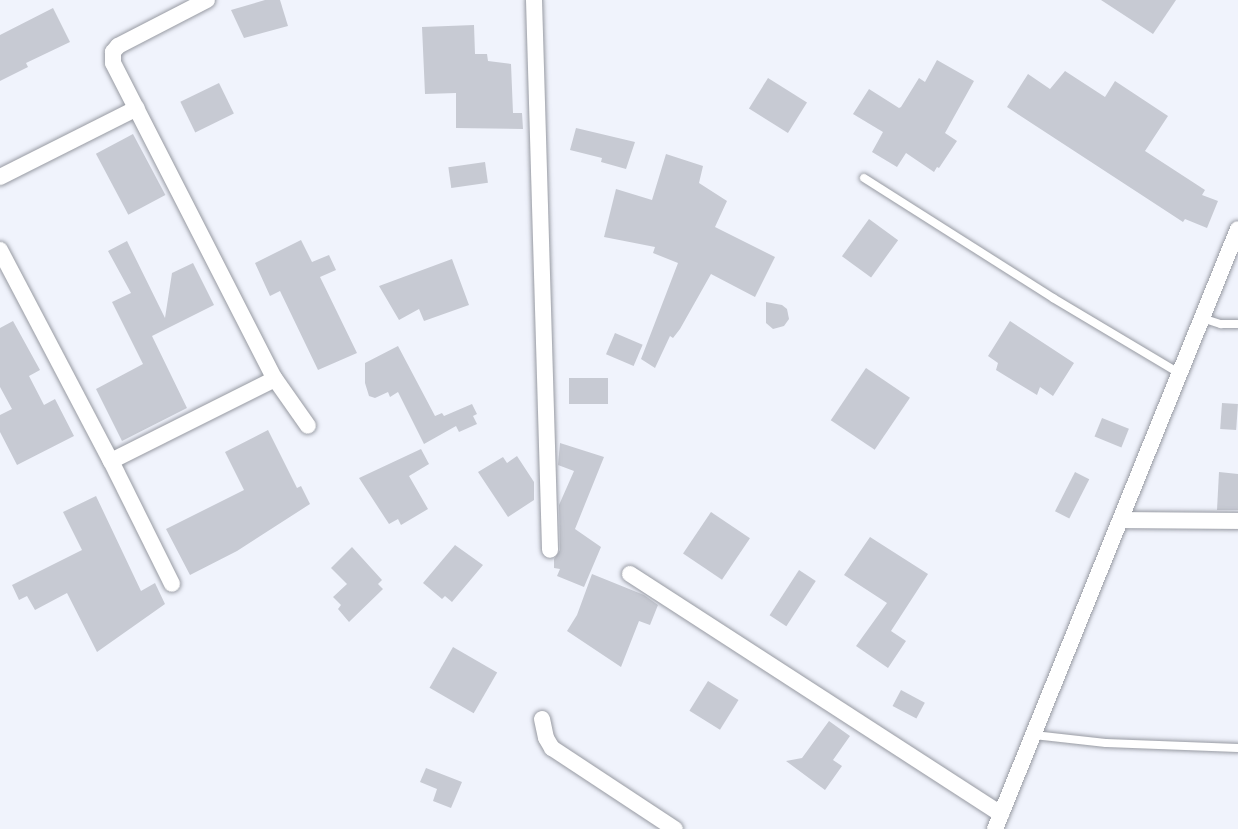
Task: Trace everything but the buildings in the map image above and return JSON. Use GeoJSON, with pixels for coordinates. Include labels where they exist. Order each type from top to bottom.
{"type":"FeatureCollection","features":[{"type":"Feature","properties":{"kind":"street"},"geometry":{"type":"LineString","coordinates":[[207,0],[118,46],[113,52],[113,63],[275,379],[308,426]]}},
{"type":"Feature","properties":{"kind":"street"},"geometry":{"type":"LineString","coordinates":[[534,0],[550,550]]}},
{"type":"Feature","properties":{"kind":"street"},"geometry":{"type":"LineString","coordinates":[[0,177],[137,108]]}},
{"type":"Feature","properties":{"kind":"street"},"geometry":{"type":"LineString","coordinates":[[630,574],[998,821],[1122,520],[1238,229]]}},
{"type":"Feature","properties":{"kind":"street"},"geometry":{"type":"LineString","coordinates":[[0,250],[111,460],[172,584]]}},
{"type":"Feature","properties":{"kind":"street"},"geometry":{"type":"LineString","coordinates":[[111,460],[275,379]]}},
{"type":"Feature","properties":{"kind":"street"},"geometry":{"type":"LineString","coordinates":[[1122,520],[1238,521]]}},
{"type":"Feature","properties":{"kind":"street"},"geometry":{"type":"LineString","coordinates":[[542,719],[546,738],[552,748],[675,829]]}},
{"type":"Feature","properties":{"kind":"lane"},"geometry":{"type":"LineString","coordinates":[[864,178],[1053,298],[1179,373]]}},
{"type":"Feature","properties":{"kind":"lane"},"geometry":{"type":"LineString","coordinates":[[1202,318],[1221,324],[1238,324]]}},
{"type":"Feature","properties":{"kind":"lane"},"geometry":{"type":"LineString","coordinates":[[1034,735],[1106,742],[1238,748]]}}]}
